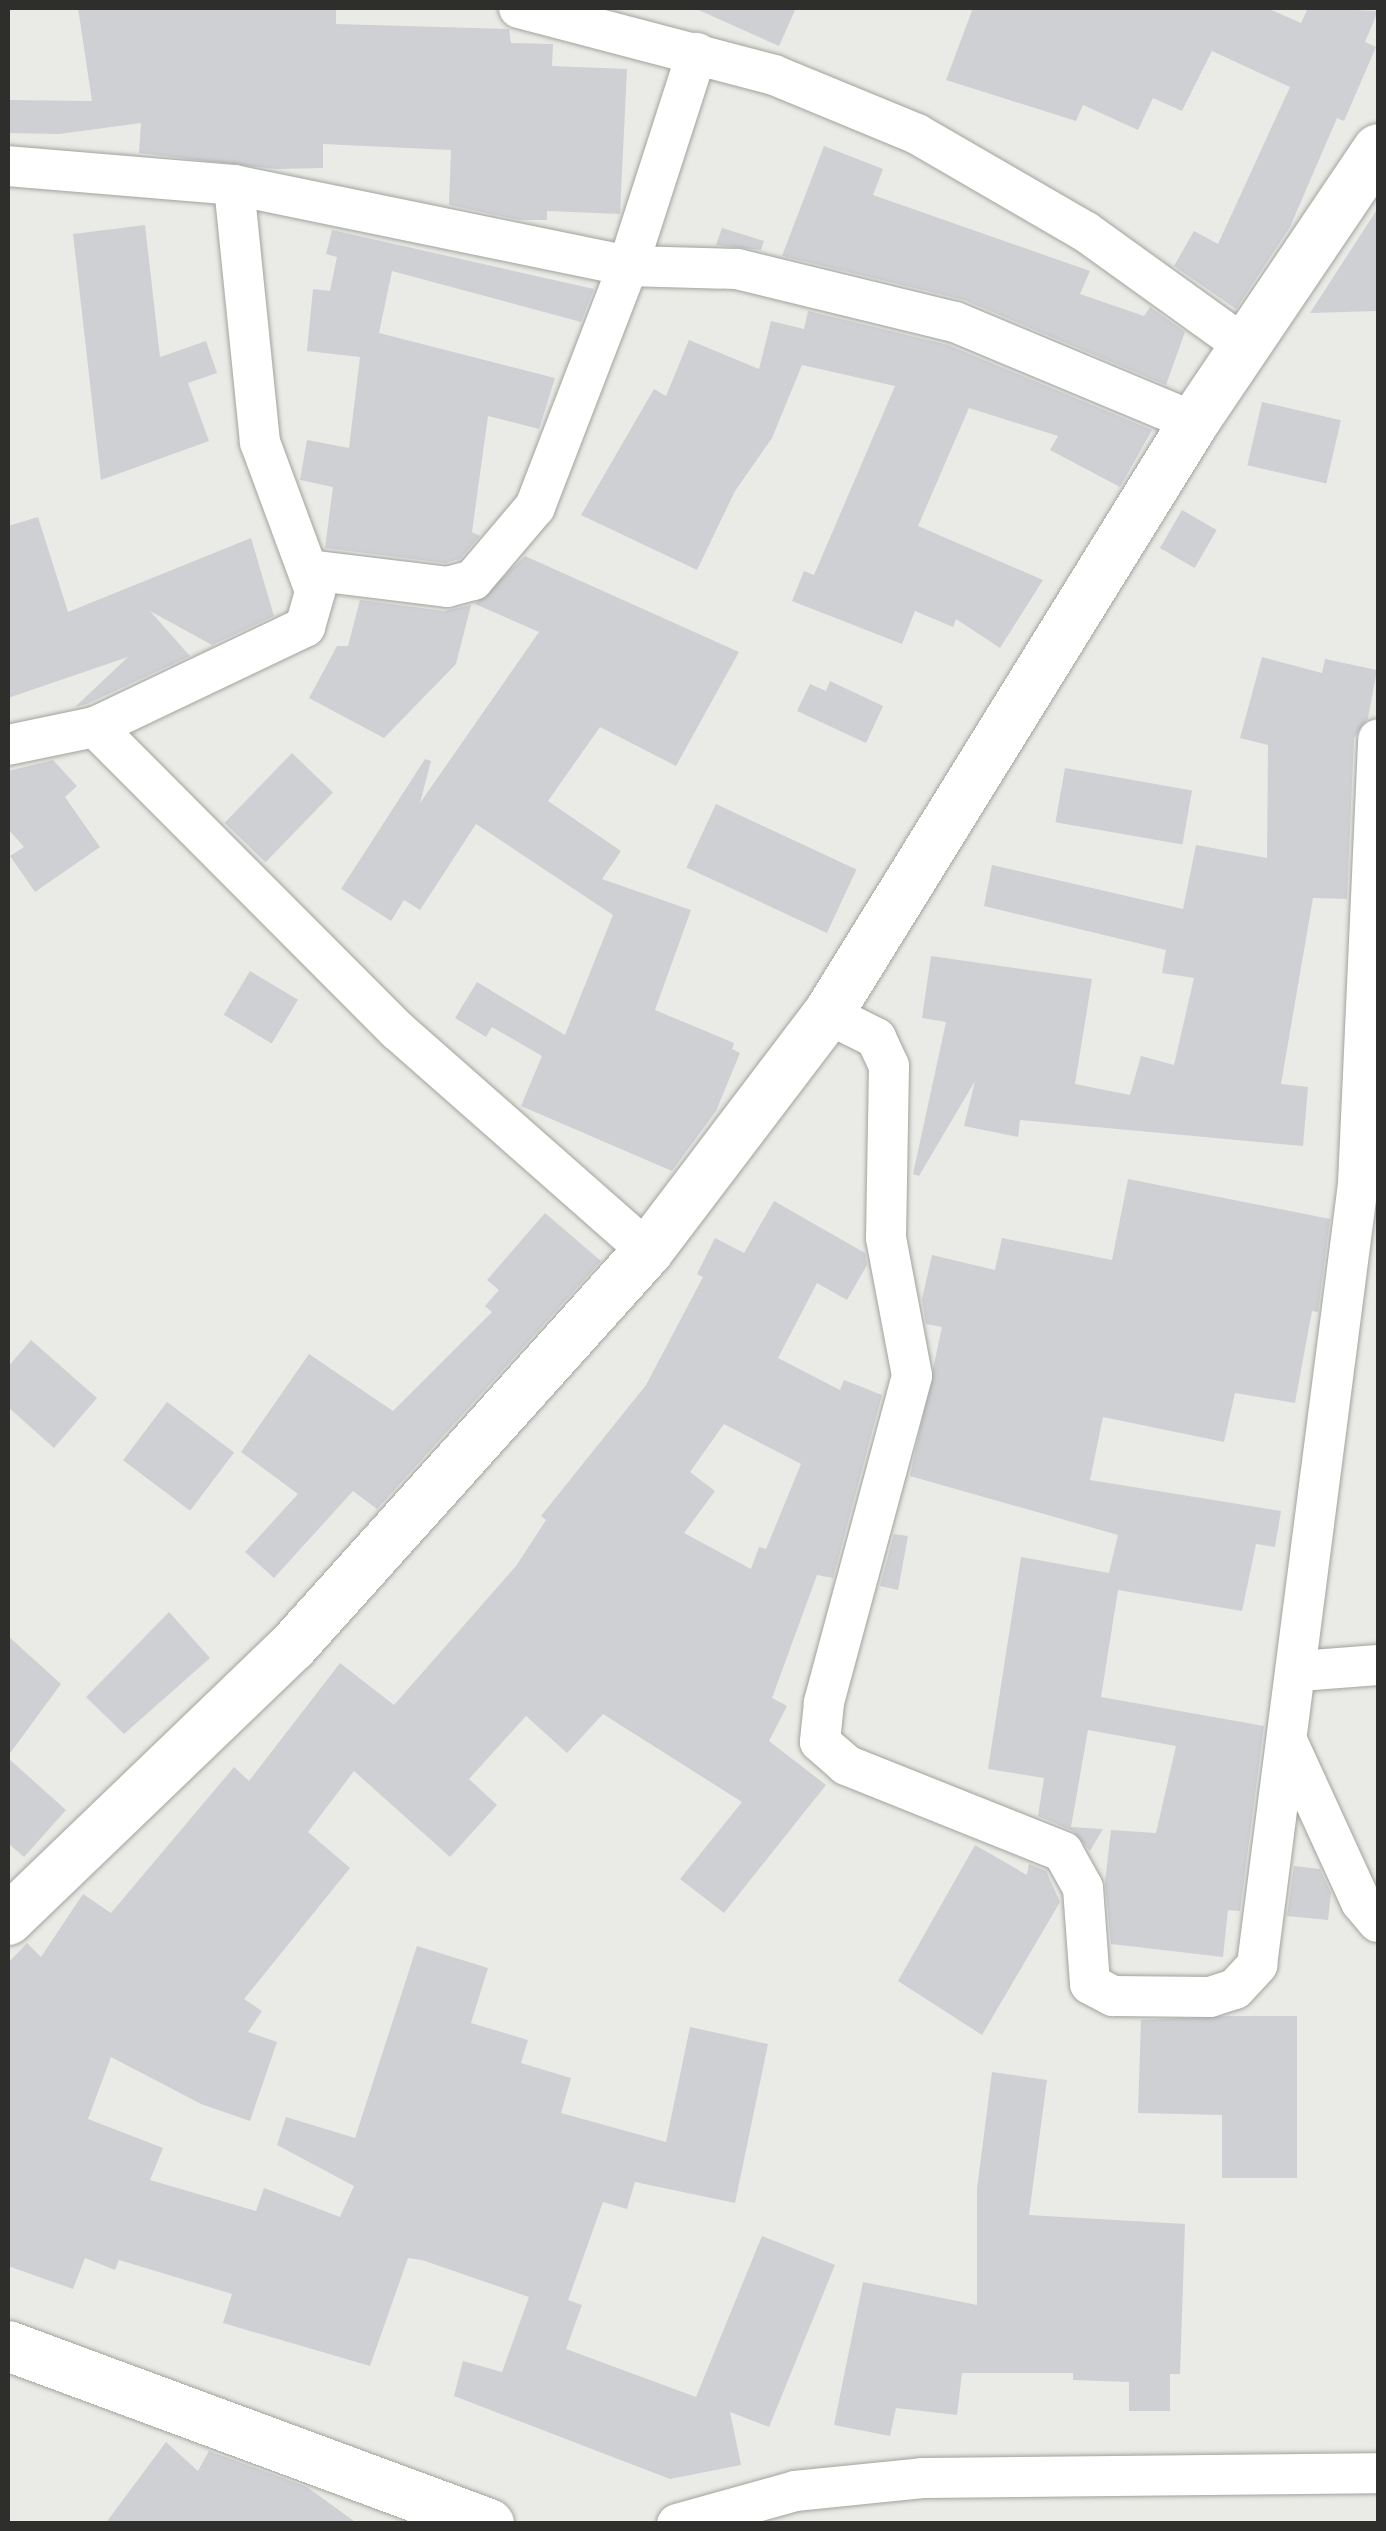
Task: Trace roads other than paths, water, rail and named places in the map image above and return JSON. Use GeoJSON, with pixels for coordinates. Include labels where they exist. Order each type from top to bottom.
{"type":"FeatureCollection","features":[{"type":"Feature","properties":{"kind":"street"},"geometry":{"type":"LineString","coordinates":[[519,8],[774,75],[918,134],[1086,232],[1246,347]]}},
{"type":"Feature","properties":{"kind":"street"},"geometry":{"type":"LineString","coordinates":[[309,570],[448,587],[473,580],[535,507],[628,266],[696,53]]}},
{"type":"Feature","properties":{"kind":"street"},"geometry":{"type":"LineString","coordinates":[[8,1920],[292,1648],[648,1250],[828,1014],[1194,422],[1378,149]]}},
{"type":"Feature","properties":{"kind":"street"},"geometry":{"type":"LineString","coordinates":[[8,166],[234,185],[628,266],[737,269],[955,322],[1194,422]]}},
{"type":"Feature","properties":{"kind":"street"},"geometry":{"type":"LineString","coordinates":[[8,744],[96,727],[306,626],[315,590],[260,442],[234,185]]}},
{"type":"Feature","properties":{"kind":"street"},"geometry":{"type":"LineString","coordinates":[[96,727],[397,1030],[648,1250]]}},
{"type":"Feature","properties":{"kind":"street"},"geometry":{"type":"LineString","coordinates":[[828,1014],[876,1038],[889,1066],[886,1238],[912,1376],[824,1702],[820,1742],[846,1765],[1062,1852],[1082,1888],[1090,1984],[1113,1996],[1210,1997],[1235,1989],[1256,1964],[1300,1671],[1358,1184],[1378,739]]}},
{"type":"Feature","properties":{"kind":"street"},"geometry":{"type":"LineString","coordinates":[[1300,1671],[1378,1664]]}},
{"type":"Feature","properties":{"kind":"street"},"geometry":{"type":"LineString","coordinates":[[1289,1745],[1360,1902],[1378,1922]]}},
{"type":"Feature","properties":{"kind":"street"},"geometry":{"type":"LineString","coordinates":[[8,2346],[489,2524]]}},
{"type":"Feature","properties":{"kind":"street"},"geometry":{"type":"LineString","coordinates":[[677,2524],[795,2491],[922,2478],[1378,2473]]}}]}
